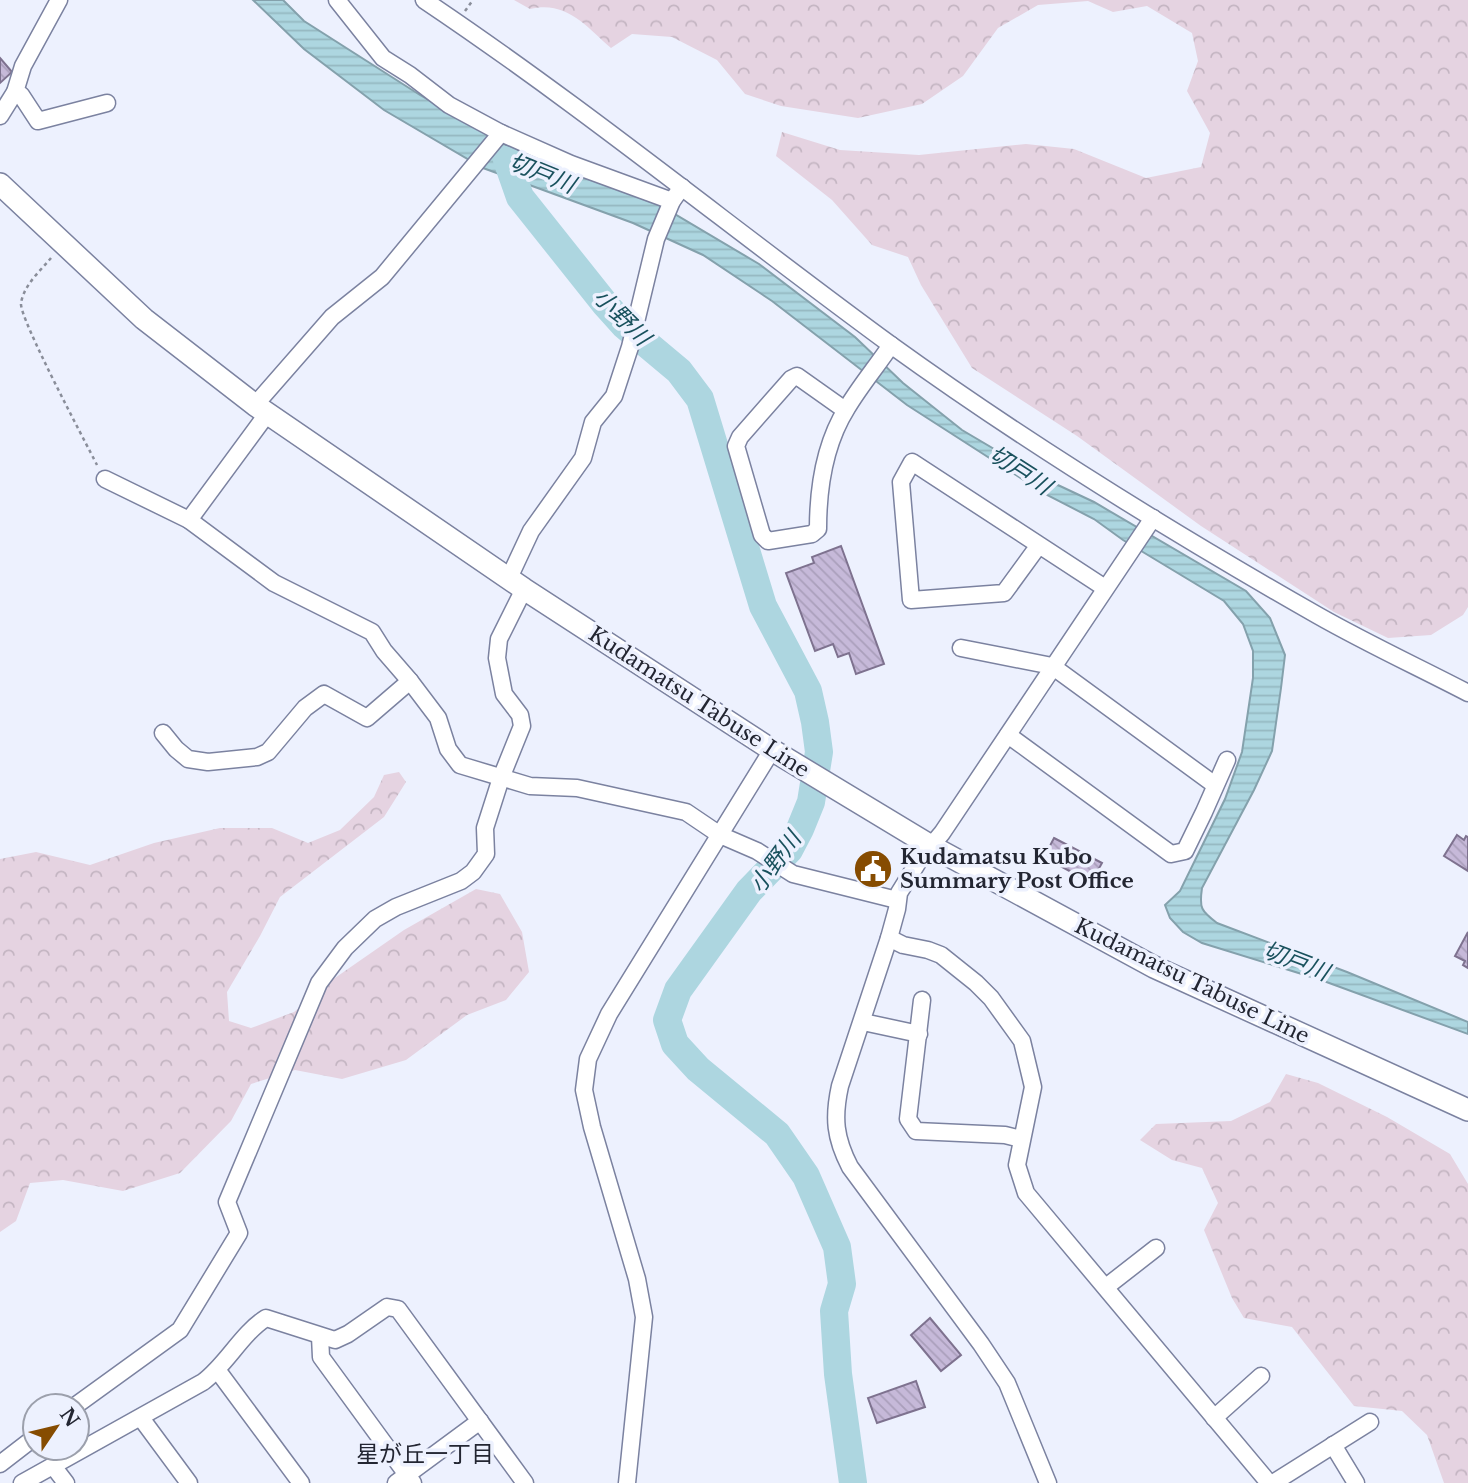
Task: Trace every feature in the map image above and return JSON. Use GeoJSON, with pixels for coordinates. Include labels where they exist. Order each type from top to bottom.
{"type":"FeatureCollection","features":[{"type":"Feature","properties":{"kind":"main road","name":"Kudamatsu Tabuse Line"},"geometry":{"type":"LineString","coordinates":[[0,184],[144,319],[261,410],[517,583],[772,750],[931,846],[1154,967],[1467,1109]]}},
{"type":"Feature","properties":{"kind":"street"},"geometry":{"type":"LineString","coordinates":[[0,116],[15,92],[23,66],[59,0]]}},
{"type":"Feature","properties":{"kind":"street"},"geometry":{"type":"LineString","coordinates":[[337,0],[383,58],[449,104],[501,134],[670,204]]}},
{"type":"Feature","properties":{"kind":"street"},"geometry":{"type":"LineString","coordinates":[[424,0],[682,187],[887,351],[982,408],[1151,522],[1319,617],[1468,693]]}},
{"type":"Feature","properties":{"kind":"street"},"geometry":{"type":"LineString","coordinates":[[15,92],[21,95],[38,121],[107,103]]}},
{"type":"Feature","properties":{"kind":"street"},"geometry":{"type":"LineString","coordinates":[[189,520],[261,410],[332,317],[382,277],[501,134]]}},
{"type":"Feature","properties":{"kind":"street"},"geometry":{"type":"LineString","coordinates":[[91,1394],[180,1330],[239,1233],[227,1202],[319,983],[345,948],[375,919],[461,881],[473,872],[486,854],[485,828],[522,726],[520,715],[504,694],[496,658],[499,639],[531,531],[583,458],[593,422],[614,396],[630,347],[656,239],[670,204],[682,187]]}},
{"type":"Feature","properties":{"kind":"street"},"geometry":{"type":"LineString","coordinates":[[845,410],[797,376],[791,379],[740,437],[736,446],[762,535],[768,541],[812,534],[818,530],[818,503],[829,445],[845,410],[887,351]]}},
{"type":"Feature","properties":{"kind":"street"},"geometry":{"type":"LineString","coordinates":[[1039,545],[1004,593],[911,600],[901,482],[912,462],[1105,588]]}},
{"type":"Feature","properties":{"kind":"street"},"geometry":{"type":"LineString","coordinates":[[105,480],[189,520],[274,583],[372,632],[438,718],[448,749],[460,765],[530,786],[577,788],[686,812],[720,835],[793,874],[897,900]]}},
{"type":"Feature","properties":{"kind":"street"},"geometry":{"type":"LineString","coordinates":[[1048,1483],[1007,1383],[850,1167],[839,1146],[834,1111],[889,939],[899,893],[1151,522]]}},
{"type":"Feature","properties":{"kind":"street"},"geometry":{"type":"LineString","coordinates":[[961,648],[1052,666],[1215,785]]}},
{"type":"Feature","properties":{"kind":"street"},"geometry":{"type":"LineString","coordinates":[[163,733],[188,760],[208,762],[257,757],[268,752],[305,708],[324,694],[367,718],[410,681]]}},
{"type":"Feature","properties":{"kind":"street"},"geometry":{"type":"LineString","coordinates":[[1008,734],[1171,854],[1185,851],[1227,760]]}},
{"type":"Feature","properties":{"kind":"street"},"geometry":{"type":"LineString","coordinates":[[627,1483],[644,1317],[636,1279],[592,1127],[584,1090],[588,1059],[609,1014],[772,750]]}},
{"type":"Feature","properties":{"kind":"street"},"geometry":{"type":"LineString","coordinates":[[889,939],[903,946],[941,955],[992,998],[1021,1041],[1033,1087],[1017,1165],[1026,1193],[1271,1483],[1370,1422]]}},
{"type":"Feature","properties":{"kind":"street"},"geometry":{"type":"LineString","coordinates":[[922,999],[908,1119],[916,1131],[1005,1135],[1021,1139]]}},
{"type":"Feature","properties":{"kind":"street"},"geometry":{"type":"LineString","coordinates":[[863,1022],[919,1034]]}},
{"type":"Feature","properties":{"kind":"street"},"geometry":{"type":"LineString","coordinates":[[1106,1287],[1156,1248]]}},
{"type":"Feature","properties":{"kind":"street"},"geometry":{"type":"LineString","coordinates":[[22,1483],[204,1382],[218,1371],[256,1324],[266,1318],[335,1339],[348,1335],[387,1307],[398,1308],[525,1483]]}},
{"type":"Feature","properties":{"kind":"street"},"geometry":{"type":"LineString","coordinates":[[320,1336],[321,1357],[405,1480],[480,1421]]}},
{"type":"Feature","properties":{"kind":"street"},"geometry":{"type":"LineString","coordinates":[[218,1371],[301,1483]]}},
{"type":"Feature","properties":{"kind":"street"},"geometry":{"type":"LineString","coordinates":[[1214,1418],[1261,1376]]}},
{"type":"Feature","properties":{"kind":"street"},"geometry":{"type":"LineString","coordinates":[[141,1418],[189,1483]]}},
{"type":"Feature","properties":{"kind":"street"},"geometry":{"type":"LineString","coordinates":[[1333,1446],[1356,1483]]}},
{"type":"Feature","properties":{"kind":"street"},"geometry":{"type":"LineString","coordinates":[[0,1464],[21,1448]]}},
{"type":"Feature","properties":{"kind":"street"},"geometry":{"type":"LineString","coordinates":[[53,1466],[66,1483]]}},
{"type":"Feature","properties":{"kind":"path"},"geometry":{"type":"LineString","coordinates":[[61,244],[25,291],[20,306],[41,354],[105,480]]}},
{"type":"Feature","properties":{"kind":"green space"},"geometry":{"type":"Polygon","coordinates":[[[514,0],[1468,0],[1468,607],[1463,615],[1431,635],[1388,638],[1334,612],[1201,526],[1077,436],[972,368],[921,285],[908,257],[872,245],[832,200],[776,156],[782,132],[840,150],[919,155],[1026,144],[1074,149],[1146,178],[1201,167],[1210,133],[1187,91],[1198,61],[1192,33],[1147,6],[1113,12],[1088,1],[1038,5],[998,28],[963,76],[922,104],[858,118],[781,106],[745,94],[717,60],[672,37],[632,34],[611,48],[584,24],[565,12],[543,7],[530,9],[514,0]]]}},
{"type":"Feature","properties":{"kind":"green space"},"geometry":{"type":"Polygon","coordinates":[[[399,772],[406,782],[384,817],[280,897],[227,992],[229,1021],[251,1028],[294,1012],[332,980],[404,930],[476,889],[500,894],[522,932],[529,972],[506,1000],[467,1015],[406,1060],[342,1079],[295,1070],[251,1084],[231,1121],[180,1173],[123,1191],[63,1180],[30,1183],[16,1221],[0,1232],[0,859],[36,852],[90,865],[154,843],[220,828],[272,828],[308,843],[340,830],[374,797],[384,775],[399,772]]]}},
{"type":"Feature","properties":{"kind":"green space"},"geometry":{"type":"Polygon","coordinates":[[[1286,1074],[1318,1083],[1387,1117],[1450,1154],[1468,1184],[1468,1483],[1444,1483],[1427,1435],[1402,1411],[1354,1406],[1292,1327],[1244,1318],[1232,1298],[1204,1230],[1218,1203],[1202,1168],[1172,1160],[1140,1140],[1156,1124],[1231,1121],[1270,1102],[1286,1074]]]}},
{"type":"Feature","properties":{"kind":"water","name":"切戸川"},"geometry":{"type":"Polygon","coordinates":[[[253,0],[283,0],[304,21],[420,95],[510,147],[656,203],[759,264],[855,337],[903,383],[962,430],[1043,478],[1094,502],[1246,591],[1270,618],[1285,655],[1281,688],[1272,751],[1202,888],[1202,908],[1217,923],[1347,972],[1468,1022],[1468,1034],[1321,980],[1202,943],[1183,932],[1170,918],[1165,905],[1180,891],[1225,799],[1242,752],[1253,678],[1253,651],[1243,624],[1224,601],[1123,540],[1094,519],[1047,495],[907,405],[772,301],[703,255],[633,223],[483,168],[384,110],[304,49],[253,0]]]}},
{"type":"Feature","properties":{"kind":"building"},"geometry":{"type":"Polygon","coordinates":[[[0,58],[12,72],[0,83],[0,58]]]}},
{"type":"Feature","properties":{"kind":"building"},"geometry":{"type":"Polygon","coordinates":[[[841,546],[884,664],[856,674],[849,653],[838,657],[833,644],[815,651],[786,573],[814,563],[812,557],[841,546]]]}},
{"type":"Feature","properties":{"kind":"building"},"geometry":{"type":"Polygon","coordinates":[[[1457,835],[1464,840],[1468,837],[1468,871],[1444,856],[1457,835]]]}},
{"type":"Feature","properties":{"kind":"building"},"geometry":{"type":"Polygon","coordinates":[[[1054,838],[1102,863],[1091,883],[1044,857],[1054,838]]]}},
{"type":"Feature","properties":{"kind":"building"},"geometry":{"type":"Polygon","coordinates":[[[1468,932],[1468,968],[1463,965],[1465,961],[1455,956],[1468,932]]]}},
{"type":"Feature","properties":{"kind":"building"},"geometry":{"type":"Polygon","coordinates":[[[930,1318],[961,1355],[941,1371],[911,1335],[930,1318]]]}},
{"type":"Feature","properties":{"kind":"building"},"geometry":{"type":"Polygon","coordinates":[[[916,1381],[925,1407],[877,1423],[868,1398],[916,1381]]]}},
{"type":"Feature","properties":{"kind":"waterway","name":"小野川"},"geometry":{"type":"LineString","coordinates":[[507,160],[520,197],[606,305],[624,325],[679,371],[700,399],[763,606],[808,691],[819,752],[811,802],[800,829],[789,850],[749,891],[678,990],[667,1020],[675,1044],[698,1069],[777,1134],[806,1176],[837,1247],[842,1284],[834,1311],[838,1374],[853,1483]]}},
{"type":"Feature","properties":{"kind":"place","name":"Kudamatsu Kubo Summary Post Office"},"geometry":{"type":"Point","coordinates":[873,869]}},
{"type":"Feature","properties":{"kind":"district","name":"星が丘一丁目"},"geometry":{"type":"Point","coordinates":[425,1454]}}]}
